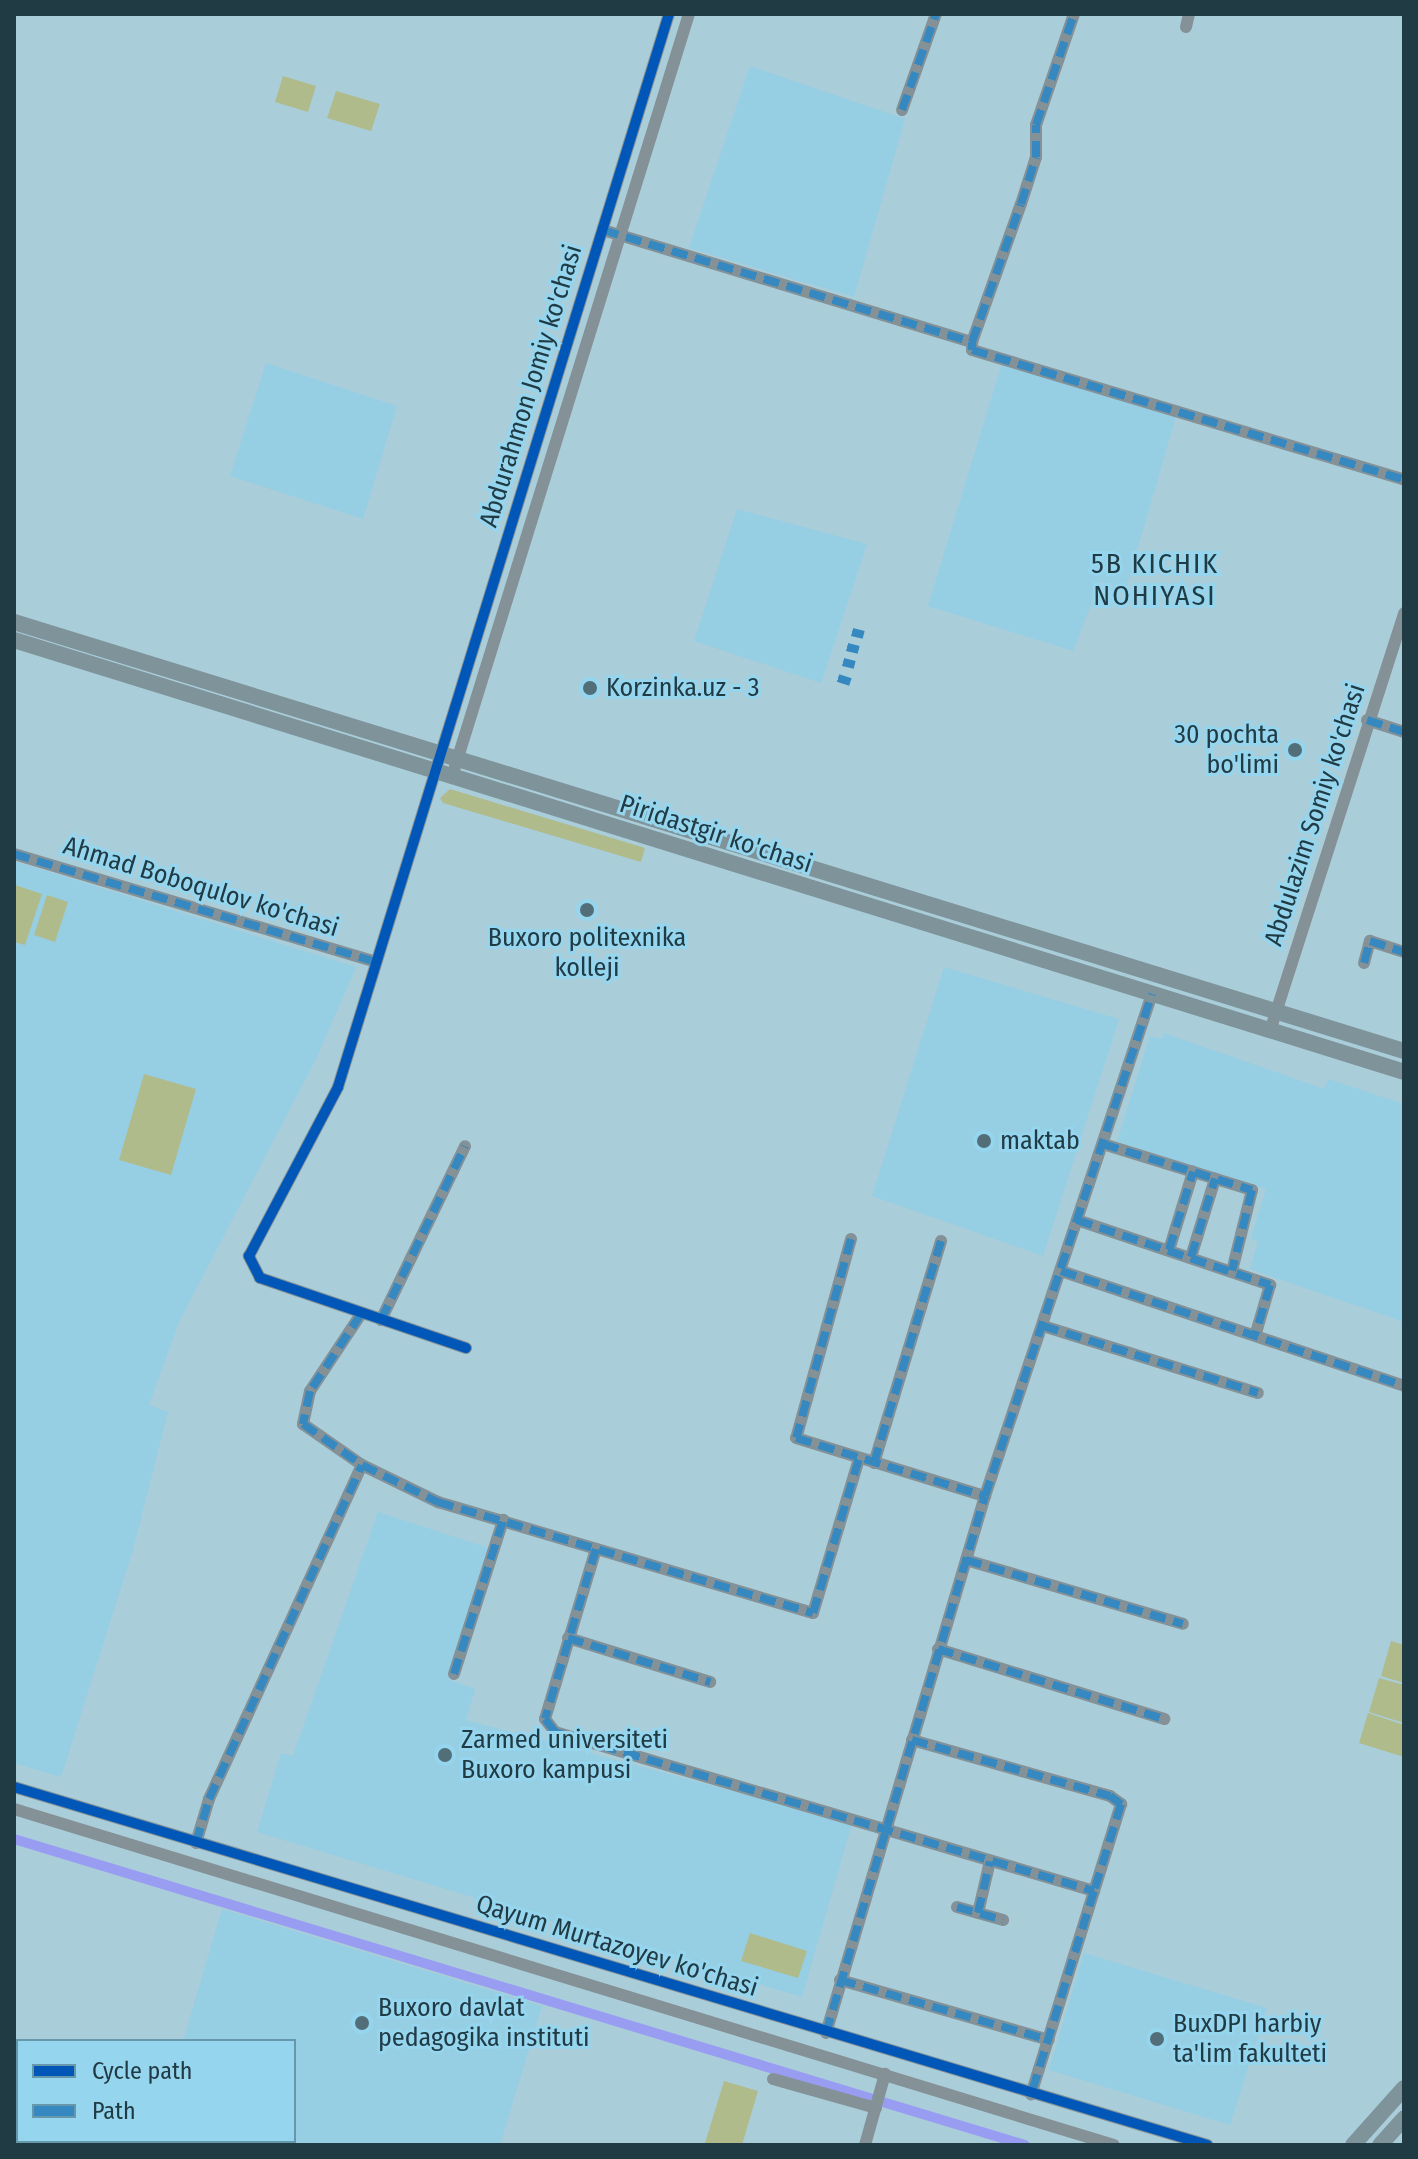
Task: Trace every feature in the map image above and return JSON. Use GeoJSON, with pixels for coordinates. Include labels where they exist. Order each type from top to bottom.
{"type":"FeatureCollection","features":[{"type":"Feature","properties":{"kind":"main road","name":"Piridastgir ko'chasi"},"geometry":{"type":"LineString","coordinates":[[14,622],[1404,1051]]}},
{"type":"Feature","properties":{"kind":"main road","name":"Piridastgir ko'chasi"},"geometry":{"type":"LineString","coordinates":[[14,640],[1404,1072]]}},
{"type":"Feature","properties":{"kind":"main road"},"geometry":{"type":"LineString","coordinates":[[1353,2145],[1404,2088]]}},
{"type":"Feature","properties":{"kind":"main road"},"geometry":{"type":"LineString","coordinates":[[1380,2145],[1404,2118]]}},
{"type":"Feature","properties":{"kind":"street","name":"Abdurahmon Jomiy ko'chasi"},"geometry":{"type":"LineString","coordinates":[[361,1314],[260,1278],[249,1256],[338,1087],[438,753],[669,14]]}},
{"type":"Feature","properties":{"kind":"street","name":"Abdurahmon Jomiy ko'chasi"},"geometry":{"type":"LineString","coordinates":[[452,777],[689,14]]}},
{"type":"Feature","properties":{"kind":"street"},"geometry":{"type":"LineString","coordinates":[[902,110],[936,14]]}},
{"type":"Feature","properties":{"kind":"street"},"geometry":{"type":"LineString","coordinates":[[1074,14],[1036,125],[1036,157],[972,342],[972,350],[1404,480]]}},
{"type":"Feature","properties":{"kind":"street"},"geometry":{"type":"LineString","coordinates":[[603,230],[972,342]]}},
{"type":"Feature","properties":{"kind":"street","name":"Abdulazim Somiy ko'chasi"},"geometry":{"type":"LineString","coordinates":[[1270,1031],[1367,720],[1404,613]]}},
{"type":"Feature","properties":{"kind":"street"},"geometry":{"type":"LineString","coordinates":[[1367,720],[1398,730],[1404,721]]}},
{"type":"Feature","properties":{"kind":"street","name":"Ahmad Boboqulov ko'chasi"},"geometry":{"type":"LineString","coordinates":[[14,854],[376,962]]}},
{"type":"Feature","properties":{"kind":"street"},"geometry":{"type":"LineString","coordinates":[[1364,963],[1370,941],[1404,952]]}},
{"type":"Feature","properties":{"kind":"street"},"geometry":{"type":"LineString","coordinates":[[826,2033],[985,1496],[1152,994]]}},
{"type":"Feature","properties":{"kind":"street"},"geometry":{"type":"LineString","coordinates":[[1103,1144],[1252,1190],[1253,1197],[1232,1271]]}},
{"type":"Feature","properties":{"kind":"street"},"geometry":{"type":"LineString","coordinates":[[381,1320],[465,1146]]}},
{"type":"Feature","properties":{"kind":"street"},"geometry":{"type":"LineString","coordinates":[[1169,1250],[1193,1172]]}},
{"type":"Feature","properties":{"kind":"street"},"geometry":{"type":"LineString","coordinates":[[1191,1257],[1215,1179]]}},
{"type":"Feature","properties":{"kind":"street"},"geometry":{"type":"LineString","coordinates":[[1077,1220],[1270,1285],[1256,1333]]}},
{"type":"Feature","properties":{"kind":"street"},"geometry":{"type":"LineString","coordinates":[[851,1239],[796,1438],[985,1496]]}},
{"type":"Feature","properties":{"kind":"street"},"geometry":{"type":"LineString","coordinates":[[874,1463],[941,1241]]}},
{"type":"Feature","properties":{"kind":"street"},"geometry":{"type":"LineString","coordinates":[[1061,1271],[1256,1333],[1404,1386]]}},
{"type":"Feature","properties":{"kind":"street"},"geometry":{"type":"LineString","coordinates":[[466,1348],[361,1314],[310,1391],[303,1424],[362,1465],[438,1502],[813,1613],[859,1459]]}},
{"type":"Feature","properties":{"kind":"street"},"geometry":{"type":"LineString","coordinates":[[1043,1326],[1258,1393]]}},
{"type":"Feature","properties":{"kind":"street"},"geometry":{"type":"LineString","coordinates":[[196,1843],[209,1799],[362,1465]]}},
{"type":"Feature","properties":{"kind":"street"},"geometry":{"type":"LineString","coordinates":[[454,1674],[503,1520]]}},
{"type":"Feature","properties":{"kind":"street"},"geometry":{"type":"LineString","coordinates":[[596,1549],[545,1719],[555,1732],[1094,1891]]}},
{"type":"Feature","properties":{"kind":"street"},"geometry":{"type":"LineString","coordinates":[[966,1560],[1183,1624]]}},
{"type":"Feature","properties":{"kind":"street"},"geometry":{"type":"LineString","coordinates":[[568,1638],[710,1682]]}},
{"type":"Feature","properties":{"kind":"street"},"geometry":{"type":"LineString","coordinates":[[938,1649],[1164,1719]]}},
{"type":"Feature","properties":{"kind":"street"},"geometry":{"type":"LineString","coordinates":[[912,1740],[1110,1796],[1121,1804],[1031,2094]]}},
{"type":"Feature","properties":{"kind":"street","name":"Qayum Murtazoyev ko'chasi"},"geometry":{"type":"LineString","coordinates":[[14,1787],[1207,2145]]}},
{"type":"Feature","properties":{"kind":"street","name":"Qayum Murtazoyev ko'chasi"},"geometry":{"type":"LineString","coordinates":[[14,1809],[1114,2145]]}},
{"type":"Feature","properties":{"kind":"street"},"geometry":{"type":"LineString","coordinates":[[103,1835],[109,1816]]}},
{"type":"Feature","properties":{"kind":"street"},"geometry":{"type":"LineString","coordinates":[[135,1845],[141,1825]]}},
{"type":"Feature","properties":{"kind":"street"},"geometry":{"type":"LineString","coordinates":[[978,1913],[990,1861]]}},
{"type":"Feature","properties":{"kind":"street"},"geometry":{"type":"LineString","coordinates":[[957,1907],[1003,1920]]}},
{"type":"Feature","properties":{"kind":"street"},"geometry":{"type":"LineString","coordinates":[[840,1980],[1049,2040]]}},
{"type":"Feature","properties":{"kind":"street"},"geometry":{"type":"LineString","coordinates":[[803,2049],[810,2028]]}},
{"type":"Feature","properties":{"kind":"street"},"geometry":{"type":"LineString","coordinates":[[865,2145],[885,2074]]}},
{"type":"Feature","properties":{"kind":"street"},"geometry":{"type":"LineString","coordinates":[[773,2079],[877,2102]]}},
{"type":"Feature","properties":{"kind":"shaded area"},"geometry":{"type":"Polygon","coordinates":[[[750,66],[905,119],[854,297],[689,248],[750,66]]]}},
{"type":"Feature","properties":{"kind":"shaded area"},"geometry":{"type":"Polygon","coordinates":[[[266,363],[397,406],[363,519],[230,476],[266,363]]]}},
{"type":"Feature","properties":{"kind":"shaded area"},"geometry":{"type":"Polygon","coordinates":[[[1002,363],[1176,416],[1126,589],[1100,581],[1073,651],[928,606],[1002,363]]]}},
{"type":"Feature","properties":{"kind":"shaded area"},"geometry":{"type":"Polygon","coordinates":[[[737,509],[867,544],[821,683],[694,641],[737,509]]]}},
{"type":"Feature","properties":{"kind":"shaded area"},"geometry":{"type":"Polygon","coordinates":[[[14,861],[356,967],[317,1057],[179,1322],[149,1405],[168,1412],[133,1550],[61,1777],[14,1763],[14,861]]]}},
{"type":"Feature","properties":{"kind":"shaded area","name":"maktab"},"geometry":{"type":"Polygon","coordinates":[[[944,967],[1119,1019],[1043,1256],[872,1196],[944,967]]]}},
{"type":"Feature","properties":{"kind":"shaded area"},"geometry":{"type":"Polygon","coordinates":[[[1164,1033],[1324,1089],[1328,1079],[1404,1104],[1404,1322],[1250,1269],[1258,1241],[1251,1239],[1266,1189],[1117,1142],[1150,1036],[1162,1039],[1164,1033]]]}},
{"type":"Feature","properties":{"kind":"shaded area","name":"Zarmed universiteti Buxoro kampusi"},"geometry":{"type":"Polygon","coordinates":[[[378,1512],[489,1548],[450,1680],[475,1689],[466,1720],[852,1823],[802,1997],[257,1832],[281,1753],[293,1756],[378,1512]]]}},
{"type":"Feature","properties":{"kind":"shaded area","name":"Buxoro davlat pedagogika instituti"},"geometry":{"type":"Polygon","coordinates":[[[222,1909],[542,2006],[500,2145],[216,2145],[214,2143],[296,2143],[296,2039],[184,2039],[222,1909]]]}},
{"type":"Feature","properties":{"kind":"shaded area","name":"BuxDPI harbiy ta'lim fakulteti"},"geometry":{"type":"Polygon","coordinates":[[[1084,1953],[1267,2008],[1230,2125],[1049,2070],[1084,1953]]]}},
{"type":"Feature","properties":{"kind":"green space"},"geometry":{"type":"Polygon","coordinates":[[[283,76],[316,86],[308,112],[275,102],[283,76]]]}},
{"type":"Feature","properties":{"kind":"green space"},"geometry":{"type":"Polygon","coordinates":[[[336,91],[380,104],[371,131],[327,118],[336,91]]]}},
{"type":"Feature","properties":{"kind":"green space"},"geometry":{"type":"Polygon","coordinates":[[[450,789],[645,848],[641,862],[443,803],[440,798],[450,789]]]}},
{"type":"Feature","properties":{"kind":"green space"},"geometry":{"type":"Polygon","coordinates":[[[15,885],[42,894],[25,945],[14,942],[15,885]]]}},
{"type":"Feature","properties":{"kind":"green space"},"geometry":{"type":"Polygon","coordinates":[[[47,895],[68,902],[55,942],[34,935],[47,895]]]}},
{"type":"Feature","properties":{"kind":"green space"},"geometry":{"type":"Polygon","coordinates":[[[144,1074],[196,1089],[171,1175],[119,1160],[144,1074]]]}},
{"type":"Feature","properties":{"kind":"green space"},"geometry":{"type":"Polygon","coordinates":[[[1391,1641],[1404,1645],[1404,1683],[1381,1676],[1391,1641]]]}},
{"type":"Feature","properties":{"kind":"green space"},"geometry":{"type":"Polygon","coordinates":[[[1379,1678],[1404,1685],[1404,1723],[1369,1712],[1379,1678]]]}},
{"type":"Feature","properties":{"kind":"green space"},"geometry":{"type":"Polygon","coordinates":[[[1368,1713],[1404,1725],[1404,1757],[1359,1743],[1368,1713]]]}},
{"type":"Feature","properties":{"kind":"green space"},"geometry":{"type":"Polygon","coordinates":[[[750,1933],[807,1951],[798,1978],[741,1961],[750,1933]]]}},
{"type":"Feature","properties":{"kind":"green space"},"geometry":{"type":"Polygon","coordinates":[[[724,2081],[758,2091],[742,2145],[705,2143],[724,2081]]]}},
{"type":"Feature","properties":{"kind":"waterway"},"geometry":{"type":"LineString","coordinates":[[14,1839],[1025,2145]]}},
{"type":"Feature","properties":{"kind":"marked path"},"geometry":{"type":"LineString","coordinates":[[902,110],[936,14]]}},
{"type":"Feature","properties":{"kind":"marked path"},"geometry":{"type":"LineString","coordinates":[[972,342],[1036,157],[1036,125],[1074,14]]}},
{"type":"Feature","properties":{"kind":"marked path"},"geometry":{"type":"LineString","coordinates":[[603,230],[972,342],[972,350],[1404,480]]}},
{"type":"Feature","properties":{"kind":"marked path"},"geometry":{"type":"LineString","coordinates":[[852,632],[864,635]]}},
{"type":"Feature","properties":{"kind":"marked path"},"geometry":{"type":"LineString","coordinates":[[847,647],[859,650]]}},
{"type":"Feature","properties":{"kind":"marked path"},"geometry":{"type":"LineString","coordinates":[[843,662],[855,665]]}},
{"type":"Feature","properties":{"kind":"marked path"},"geometry":{"type":"LineString","coordinates":[[838,678],[850,682]]}},
{"type":"Feature","properties":{"kind":"marked path"},"geometry":{"type":"LineString","coordinates":[[1367,720],[1404,732]]}},
{"type":"Feature","properties":{"kind":"marked path"},"geometry":{"type":"LineString","coordinates":[[14,854],[376,962]]}},
{"type":"Feature","properties":{"kind":"marked path"},"geometry":{"type":"LineString","coordinates":[[1364,963],[1370,941],[1404,952]]}},
{"type":"Feature","properties":{"kind":"marked path"},"geometry":{"type":"LineString","coordinates":[[826,2033],[985,1496],[1152,994]]}},
{"type":"Feature","properties":{"kind":"marked path"},"geometry":{"type":"LineString","coordinates":[[1103,1144],[1252,1190],[1232,1271]]}},
{"type":"Feature","properties":{"kind":"marked path"},"geometry":{"type":"LineString","coordinates":[[381,1320],[465,1146]]}},
{"type":"Feature","properties":{"kind":"marked path"},"geometry":{"type":"LineString","coordinates":[[1169,1250],[1193,1172]]}},
{"type":"Feature","properties":{"kind":"marked path"},"geometry":{"type":"LineString","coordinates":[[1191,1257],[1215,1179]]}},
{"type":"Feature","properties":{"kind":"marked path"},"geometry":{"type":"LineString","coordinates":[[1077,1220],[1270,1285],[1256,1333]]}},
{"type":"Feature","properties":{"kind":"marked path"},"geometry":{"type":"LineString","coordinates":[[851,1239],[796,1438],[985,1496]]}},
{"type":"Feature","properties":{"kind":"marked path"},"geometry":{"type":"LineString","coordinates":[[874,1463],[941,1241]]}},
{"type":"Feature","properties":{"kind":"marked path"},"geometry":{"type":"LineString","coordinates":[[1061,1271],[1404,1386]]}},
{"type":"Feature","properties":{"kind":"marked path"},"geometry":{"type":"LineString","coordinates":[[361,1314],[310,1391],[303,1424],[362,1465],[438,1502],[813,1613],[859,1459]]}},
{"type":"Feature","properties":{"kind":"marked path"},"geometry":{"type":"LineString","coordinates":[[1043,1326],[1258,1393]]}},
{"type":"Feature","properties":{"kind":"marked path"},"geometry":{"type":"LineString","coordinates":[[196,1843],[209,1799],[362,1465]]}},
{"type":"Feature","properties":{"kind":"marked path"},"geometry":{"type":"LineString","coordinates":[[454,1674],[503,1520]]}},
{"type":"Feature","properties":{"kind":"marked path"},"geometry":{"type":"LineString","coordinates":[[596,1549],[545,1719],[555,1732],[1094,1891],[1031,2094]]}},
{"type":"Feature","properties":{"kind":"marked path"},"geometry":{"type":"LineString","coordinates":[[966,1560],[1183,1624]]}},
{"type":"Feature","properties":{"kind":"marked path"},"geometry":{"type":"LineString","coordinates":[[568,1638],[710,1682]]}},
{"type":"Feature","properties":{"kind":"marked path"},"geometry":{"type":"LineString","coordinates":[[938,1649],[1164,1719]]}},
{"type":"Feature","properties":{"kind":"marked path"},"geometry":{"type":"LineString","coordinates":[[912,1740],[1110,1796],[1121,1804],[1094,1891]]}},
{"type":"Feature","properties":{"kind":"marked path"},"geometry":{"type":"LineString","coordinates":[[978,1913],[990,1861]]}},
{"type":"Feature","properties":{"kind":"marked path"},"geometry":{"type":"LineString","coordinates":[[957,1907],[1003,1920]]}},
{"type":"Feature","properties":{"kind":"marked path"},"geometry":{"type":"LineString","coordinates":[[840,1980],[1049,2040]]}},
{"type":"Feature","properties":{"kind":"cycle path"},"geometry":{"type":"LineString","coordinates":[[466,1348],[260,1278],[249,1256],[338,1087],[669,14]]}},
{"type":"Feature","properties":{"kind":"cycle path"},"geometry":{"type":"LineString","coordinates":[[14,1787],[1207,2145]]}},
{"type":"Feature","properties":{"kind":"place","name":"Korzinka.uz - 3"},"geometry":{"type":"Point","coordinates":[590,688]}},
{"type":"Feature","properties":{"kind":"place","name":"30 pochta bo'limi"},"geometry":{"type":"Point","coordinates":[1295,750]}},
{"type":"Feature","properties":{"kind":"place","name":"Buxoro politexnika kolleji"},"geometry":{"type":"Point","coordinates":[587,910]}},
{"type":"Feature","properties":{"kind":"place","name":"maktab"},"geometry":{"type":"Point","coordinates":[984,1141]}},
{"type":"Feature","properties":{"kind":"place","name":"Zarmed universiteti Buxoro kampusi"},"geometry":{"type":"Point","coordinates":[445,1755]}},
{"type":"Feature","properties":{"kind":"place","name":"Buxoro davlat pedagogika instituti"},"geometry":{"type":"Point","coordinates":[362,2023]}},
{"type":"Feature","properties":{"kind":"place","name":"BuxDPI harbiy ta'lim fakulteti"},"geometry":{"type":"Point","coordinates":[1157,2039]}},
{"type":"Feature","properties":{"kind":"district","name":"5B KICHIK NOHIYASI"},"geometry":{"type":"Point","coordinates":[1155,580]}}]}
